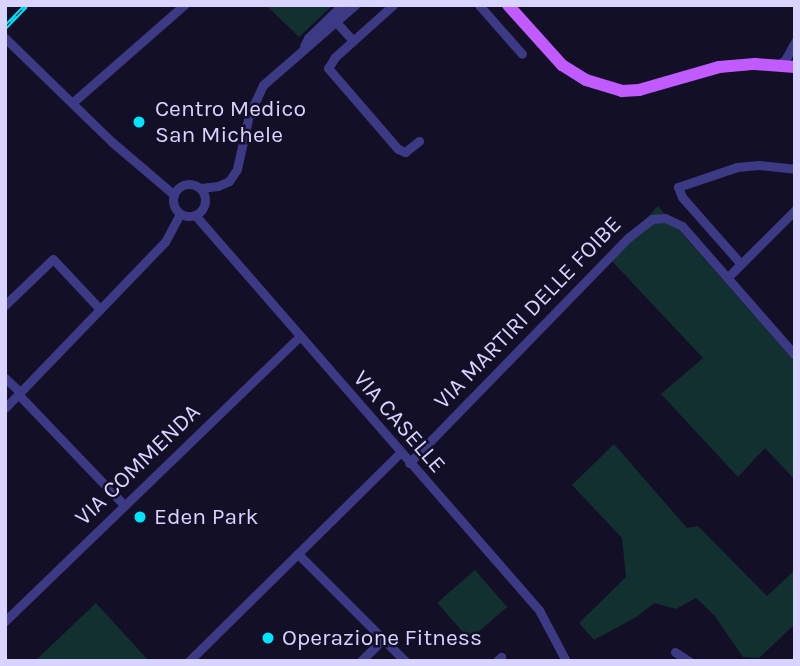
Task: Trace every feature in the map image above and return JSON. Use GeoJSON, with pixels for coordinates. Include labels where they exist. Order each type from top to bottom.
{"type":"FeatureCollection","features":[{"type":"Feature","properties":{"kind":"main road"},"geometry":{"type":"LineString","coordinates":[[508,5],[562,65],[586,80],[610,89],[639,90],[719,67],[795,67]]}},
{"type":"Feature","properties":{"kind":"street"},"geometry":{"type":"LineString","coordinates":[[72,103],[184,5]]}},
{"type":"Feature","properties":{"kind":"street"},"geometry":{"type":"LineString","coordinates":[[304,47],[308,38],[342,5]]}},
{"type":"Feature","properties":{"kind":"street"},"geometry":{"type":"LineString","coordinates":[[173,194],[189,183],[201,188],[218,186],[229,181],[237,169],[245,128],[263,85],[355,5]]}},
{"type":"Feature","properties":{"kind":"street"},"geometry":{"type":"LineString","coordinates":[[393,5],[331,62],[329,70],[398,149],[405,152],[419,141]]}},
{"type":"Feature","properties":{"kind":"street"},"geometry":{"type":"LineString","coordinates":[[479,5],[522,54]]}},
{"type":"Feature","properties":{"kind":"street"},"geometry":{"type":"LineString","coordinates":[[337,23],[353,41]]}},
{"type":"Feature","properties":{"kind":"street"},"geometry":{"type":"LineString","coordinates":[[5,38],[173,194],[175,207],[180,214]]}},
{"type":"Feature","properties":{"kind":"street"},"geometry":{"type":"LineString","coordinates":[[777,65],[785,60],[794,47]]}},
{"type":"Feature","properties":{"kind":"street"},"geometry":{"type":"LineString","coordinates":[[741,264],[682,197],[679,184],[737,167],[759,165],[795,169]]}},
{"type":"Feature","properties":{"kind":"street"},"geometry":{"type":"LineString","coordinates":[[180,214],[195,215],[218,186]]}},
{"type":"Feature","properties":{"kind":"street"},"geometry":{"type":"LineString","coordinates":[[201,188],[204,204]]}},
{"type":"Feature","properties":{"kind":"street"},"geometry":{"type":"LineString","coordinates":[[728,278],[795,210]]}},
{"type":"Feature","properties":{"kind":"street"},"geometry":{"type":"LineString","coordinates":[[5,408],[165,242],[180,214]]}},
{"type":"Feature","properties":{"kind":"street","name":"VIA CASELLE"},"geometry":{"type":"LineString","coordinates":[[195,215],[538,610],[566,661]]}},
{"type":"Feature","properties":{"kind":"street","name":"VIA MARTIRI DELLE FOIBE"},"geometry":{"type":"LineString","coordinates":[[409,463],[647,222],[665,218],[682,226],[795,355]]}},
{"type":"Feature","properties":{"kind":"street"},"geometry":{"type":"LineString","coordinates":[[5,304],[52,259],[100,309]]}},
{"type":"Feature","properties":{"kind":"street","name":"VIA COMMENDA"},"geometry":{"type":"LineString","coordinates":[[5,621],[299,337]]}},
{"type":"Feature","properties":{"kind":"street"},"geometry":{"type":"LineString","coordinates":[[5,378],[124,505]]}},
{"type":"Feature","properties":{"kind":"street"},"geometry":{"type":"LineString","coordinates":[[189,661],[400,453]]}},
{"type":"Feature","properties":{"kind":"street"},"geometry":{"type":"LineString","coordinates":[[298,554],[405,661]]}},
{"type":"Feature","properties":{"kind":"street"},"geometry":{"type":"LineString","coordinates":[[361,661],[383,639]]}},
{"type":"Feature","properties":{"kind":"street"},"geometry":{"type":"LineString","coordinates":[[675,652],[689,661]]}},
{"type":"Feature","properties":{"kind":"green space"},"geometry":{"type":"Polygon","coordinates":[[[266,5],[333,5],[299,37],[266,5]]]}},
{"type":"Feature","properties":{"kind":"green space"},"geometry":{"type":"Polygon","coordinates":[[[658,206],[795,362],[795,480],[765,448],[738,477],[661,394],[703,358],[609,258],[658,206]]]}},
{"type":"Feature","properties":{"kind":"green space"},"geometry":{"type":"Polygon","coordinates":[[[614,444],[687,528],[698,526],[767,596],[795,570],[795,624],[759,658],[743,657],[714,615],[696,598],[676,609],[654,603],[638,616],[594,640],[579,623],[626,577],[622,538],[572,485],[614,444]]]}},
{"type":"Feature","properties":{"kind":"green space"},"geometry":{"type":"Polygon","coordinates":[[[475,570],[507,607],[469,640],[437,603],[475,570]]]}},
{"type":"Feature","properties":{"kind":"green space"},"geometry":{"type":"Polygon","coordinates":[[[96,603],[149,661],[35,661],[96,603]]]}},
{"type":"Feature","properties":{"kind":"railway"},"geometry":{"type":"LineString","coordinates":[[5,27],[26,5]]}},
{"type":"Feature","properties":{"kind":"place","name":"Centro Medico San Michele"},"geometry":{"type":"Point","coordinates":[139,122]}},
{"type":"Feature","properties":{"kind":"place","name":"Eden Park"},"geometry":{"type":"Point","coordinates":[140,517]}},
{"type":"Feature","properties":{"kind":"place","name":"Operazione Fitness"},"geometry":{"type":"Point","coordinates":[268,638]}}]}
